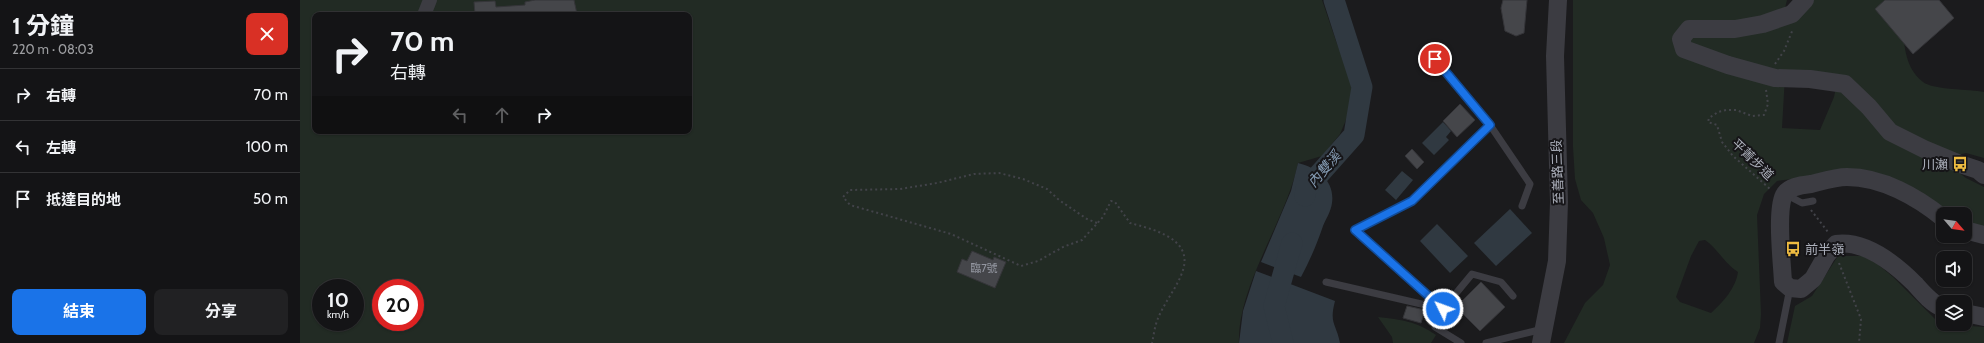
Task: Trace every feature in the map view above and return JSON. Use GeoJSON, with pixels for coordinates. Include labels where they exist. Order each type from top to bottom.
{"type":"FeatureCollection","features":[{"type":"Feature","properties":{"kind":"street"},"geometry":{"type":"LineString","coordinates":[[425,12],[430,0]]}},
{"type":"Feature","properties":{"kind":"street","name":"至善路三段"},"geometry":{"type":"LineString","coordinates":[[1542,336],[1557,261],[1559,202],[1555,56],[1558,0]]}},
{"type":"Feature","properties":{"kind":"street"},"geometry":{"type":"LineString","coordinates":[[1805,0],[1792,14],[1763,24],[1735,29],[1689,29],[1681,39],[1684,49],[1764,81],[1845,84],[1869,107],[1890,132],[1924,149],[1982,172]]}},
{"type":"Feature","properties":{"kind":"street"},"geometry":{"type":"LineString","coordinates":[[1936,212],[1923,202],[1892,187],[1870,180],[1846,177],[1794,187],[1785,194],[1780,209],[1783,282],[1790,288],[1801,289],[1813,279],[1826,256],[1856,246],[1888,259],[1936,304]]}},
{"type":"Feature","properties":{"kind":"street"},"geometry":{"type":"LineString","coordinates":[[1972,232],[1984,235]]}},
{"type":"Feature","properties":{"kind":"street"},"geometry":{"type":"LineString","coordinates":[[1972,314],[1984,317]]}},
{"type":"Feature","properties":{"kind":"lane"},"geometry":{"type":"LineString","coordinates":[[1435,59],[1490,125],[1530,184],[1522,206]]}},
{"type":"Feature","properties":{"kind":"lane"},"geometry":{"type":"LineString","coordinates":[[1443,309],[1355,230],[1412,201],[1490,125]]}},
{"type":"Feature","properties":{"kind":"lane"},"geometry":{"type":"LineString","coordinates":[[1785,194],[1802,203],[1813,201]]}},
{"type":"Feature","properties":{"kind":"lane"},"geometry":{"type":"LineString","coordinates":[[1461,343],[1435,327],[1443,309],[1472,274],[1501,282],[1513,296]]}},
{"type":"Feature","properties":{"kind":"lane"},"geometry":{"type":"LineString","coordinates":[[1326,282],[1443,309]]}},
{"type":"Feature","properties":{"kind":"lane"},"geometry":{"type":"LineString","coordinates":[[1779,343],[1790,288]]}},
{"type":"Feature","properties":{"kind":"lane"},"geometry":{"type":"LineString","coordinates":[[1486,343],[1542,336]]}},
{"type":"Feature","properties":{"kind":"path"},"geometry":{"type":"LineString","coordinates":[[1764,81],[1784,51],[1794,27]]}},
{"type":"Feature","properties":{"kind":"path","name":"平菁步道"},"geometry":{"type":"LineString","coordinates":[[1764,81],[1768,104],[1764,115],[1752,116],[1736,110],[1726,110],[1718,112],[1709,118],[1708,122],[1716,126],[1722,142],[1733,156],[1768,188],[1785,194]]}},
{"type":"Feature","properties":{"kind":"path"},"geometry":{"type":"LineString","coordinates":[[1097,223],[1086,219],[1059,200],[1047,188],[1023,179],[999,173],[974,174],[937,183],[900,189],[850,190],[843,197],[850,205],[951,234],[1021,266],[1082,240],[1103,217],[1111,201],[1116,202],[1130,224],[1163,233],[1173,238],[1178,244],[1184,258],[1183,270],[1158,318],[1152,343]]}},
{"type":"Feature","properties":{"kind":"path"},"geometry":{"type":"LineString","coordinates":[[1811,210],[1825,227],[1838,251],[1838,262],[1861,320],[1859,343]]}},
{"type":"Feature","properties":{"kind":"shaded area"},"geometry":{"type":"Polygon","coordinates":[[[300,0],[1322,0],[1336,41],[1352,80],[1351,108],[1340,134],[1322,156],[1298,163],[1292,185],[1254,276],[1240,321],[1239,343],[300,343],[300,0]]]}},
{"type":"Feature","properties":{"kind":"shaded area"},"geometry":{"type":"Polygon","coordinates":[[[1573,0],[1787,0],[1785,8],[1813,0],[1903,0],[1904,44],[1906,55],[1915,74],[1923,82],[1935,87],[1984,92],[1984,158],[1966,153],[1958,155],[1957,171],[1966,178],[1984,187],[1984,237],[1972,228],[1972,207],[1940,207],[1902,184],[1800,178],[1777,181],[1764,194],[1757,215],[1761,314],[1760,328],[1754,343],[1564,343],[1585,303],[1603,285],[1610,265],[1604,238],[1593,213],[1581,200],[1575,179],[1573,147],[1573,0]],[[1785,76],[1782,128],[1820,130],[1834,97],[1838,78],[1785,76]],[[1705,240],[1699,241],[1691,256],[1676,297],[1680,302],[1711,313],[1732,289],[1738,272],[1705,240]]]}},
{"type":"Feature","properties":{"kind":"shaded area"},"geometry":{"type":"Polygon","coordinates":[[[1443,122],[1451,131],[1446,137],[1449,140],[1434,155],[1422,143],[1443,122]]]}},
{"type":"Feature","properties":{"kind":"shaded area"},"geometry":{"type":"Polygon","coordinates":[[[1298,163],[1312,168],[1324,177],[1331,188],[1332,195],[1330,212],[1301,277],[1261,262],[1291,191],[1298,163]]]}},
{"type":"Feature","properties":{"kind":"shaded area"},"geometry":{"type":"Polygon","coordinates":[[[1402,171],[1413,180],[1396,200],[1385,190],[1402,171]]]}},
{"type":"Feature","properties":{"kind":"shaded area"},"geometry":{"type":"Polygon","coordinates":[[[1510,209],[1532,233],[1496,266],[1474,243],[1510,209]]]}},
{"type":"Feature","properties":{"kind":"shaded area"},"geometry":{"type":"Polygon","coordinates":[[[1437,224],[1468,256],[1450,273],[1420,241],[1437,224]]]}},
{"type":"Feature","properties":{"kind":"shaded area"},"geometry":{"type":"Polygon","coordinates":[[[1838,256],[1862,256],[1875,262],[1893,277],[1936,320],[1936,331],[1972,331],[1972,326],[1984,327],[1984,343],[1787,343],[1795,306],[1812,296],[1838,256]]]}},
{"type":"Feature","properties":{"kind":"shaded area"},"geometry":{"type":"Polygon","coordinates":[[[1256,271],[1335,301],[1333,319],[1340,343],[1239,343],[1243,311],[1256,271]]]}},
{"type":"Feature","properties":{"kind":"shaded area"},"geometry":{"type":"Polygon","coordinates":[[[1378,317],[1402,320],[1415,324],[1436,335],[1431,343],[1393,343],[1392,337],[1378,317]]]}},
{"type":"Feature","properties":{"kind":"building"},"geometry":{"type":"Polygon","coordinates":[[[535,0],[574,0],[577,12],[475,12],[474,2],[495,1],[496,7],[525,5],[525,2],[535,0]]]}},
{"type":"Feature","properties":{"kind":"building"},"geometry":{"type":"Polygon","coordinates":[[[1503,0],[1527,0],[1524,33],[1516,36],[1505,31],[1501,8],[1503,0]]]}},
{"type":"Feature","properties":{"kind":"building"},"geometry":{"type":"Polygon","coordinates":[[[1885,0],[1939,0],[1954,18],[1913,54],[1875,9],[1885,0]]]}},
{"type":"Feature","properties":{"kind":"building"},"geometry":{"type":"Polygon","coordinates":[[[1460,104],[1475,120],[1457,137],[1443,121],[1460,104]]]}},
{"type":"Feature","properties":{"kind":"building"},"geometry":{"type":"Polygon","coordinates":[[[1412,149],[1424,162],[1417,169],[1405,156],[1412,149]]]}},
{"type":"Feature","properties":{"kind":"building"},"geometry":{"type":"Polygon","coordinates":[[[972,251],[993,260],[994,257],[1006,262],[995,288],[957,272],[962,259],[967,261],[972,251]]]}},
{"type":"Feature","properties":{"kind":"building"},"geometry":{"type":"Polygon","coordinates":[[[1481,282],[1505,307],[1480,331],[1456,307],[1481,282]]]}},
{"type":"Feature","properties":{"kind":"building"},"geometry":{"type":"Polygon","coordinates":[[[1407,306],[1425,310],[1421,323],[1403,318],[1407,306]]]}},
{"type":"Feature","properties":{"kind":"waterway","name":"內雙溪"},"geometry":{"type":"LineString","coordinates":[[1305,196],[1306,189],[1354,135],[1362,87],[1334,0]]}},
{"type":"Feature","properties":{"kind":"waterway","name":"內雙溪"},"geometry":{"type":"LineString","coordinates":[[1283,343],[1274,306],[1292,243]]}},
{"type":"Feature","properties":{"kind":"place","name":"川瀨"},"geometry":{"type":"Point","coordinates":[1960,164]}},
{"type":"Feature","properties":{"kind":"place","name":"前半嶺"},"geometry":{"type":"Point","coordinates":[1793,249]}},
{"type":"Feature","properties":{"kind":"route"},"geometry":{"type":"LineString","coordinates":[[1435,59],[1490,125],[1412,201],[1355,230],[1443,309]]}}]}
